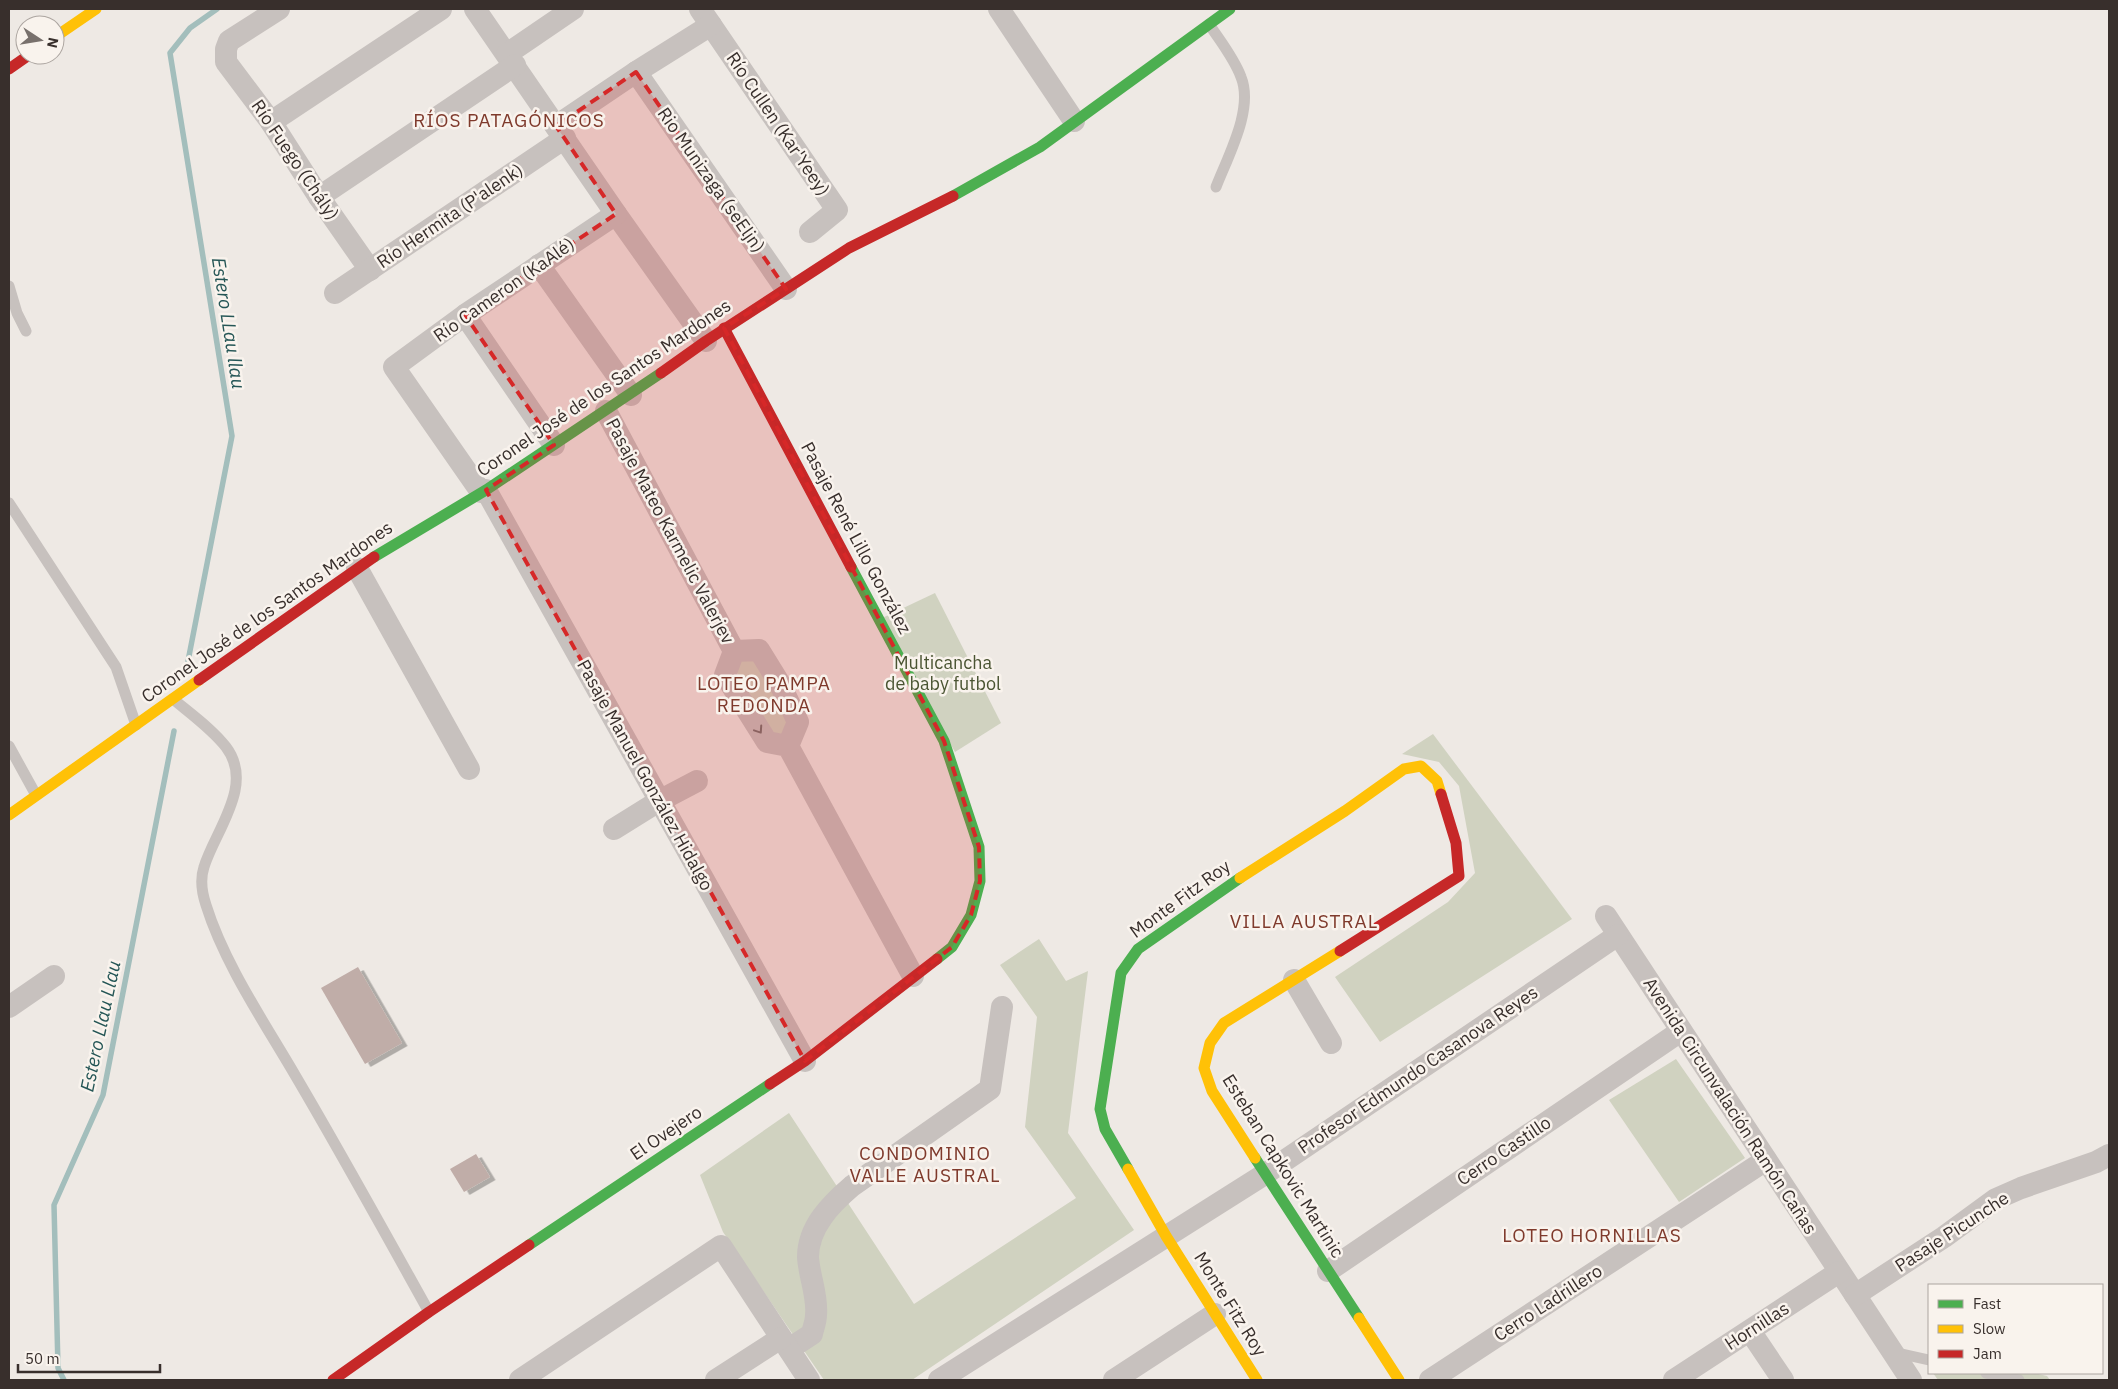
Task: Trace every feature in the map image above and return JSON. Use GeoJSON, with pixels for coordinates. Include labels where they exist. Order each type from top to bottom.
{"type":"FeatureCollection","features":[{"type":"Feature","properties":{"kind":"street","name":"Río Fuego (Chály)"},"geometry":{"type":"LineString","coordinates":[[279,9],[229,41],[226,48],[226,62],[271,122],[319,197],[370,270]]}},
{"type":"Feature","properties":{"kind":"street"},"geometry":{"type":"LineString","coordinates":[[271,122],[441,9]]}},
{"type":"Feature","properties":{"kind":"street"},"geometry":{"type":"LineString","coordinates":[[476,9],[616,214],[706,341]]}},
{"type":"Feature","properties":{"kind":"street"},"geometry":{"type":"LineString","coordinates":[[319,197],[511,60],[573,9]]}},
{"type":"Feature","properties":{"kind":"street"},"geometry":{"type":"LineString","coordinates":[[999,9],[1074,121]]}},
{"type":"Feature","properties":{"kind":"street","name":"Coronel José de los Santos Mardones"},"geometry":{"type":"LineString","coordinates":[[9,815],[357,568],[412,532],[484,491],[631,395],[724,328],[849,248],[947,200],[1032,151],[1230,9]]}},
{"type":"Feature","properties":{"kind":"street"},"geometry":{"type":"LineString","coordinates":[[65,29],[87,11]]}},
{"type":"Feature","properties":{"kind":"street","name":"Río Hermita (P'alenk)"},"geometry":{"type":"LineString","coordinates":[[335,293],[370,270],[560,132],[706,17]]}},
{"type":"Feature","properties":{"kind":"street","name":"Río Cullen (Kar'Yeey)"},"geometry":{"type":"LineString","coordinates":[[706,17],[837,210],[810,232]]}},
{"type":"Feature","properties":{"kind":"street","name":"Rio Munizaga (seEljn)"},"geometry":{"type":"LineString","coordinates":[[636,72],[786,289]]}},
{"type":"Feature","properties":{"kind":"street","name":"Río Cameron (KaAlé)"},"geometry":{"type":"LineString","coordinates":[[394,367],[465,315],[616,214]]}},
{"type":"Feature","properties":{"kind":"street"},"geometry":{"type":"LineString","coordinates":[[539,265],[631,395]]}},
{"type":"Feature","properties":{"kind":"street"},"geometry":{"type":"LineString","coordinates":[[465,315],[554,445]]}},
{"type":"Feature","properties":{"kind":"street","name":"Pasaje René Lillo González"},"geometry":{"type":"LineString","coordinates":[[724,328],[944,741],[979,847],[980,881]]}},
{"type":"Feature","properties":{"kind":"street","name":"Pasaje Manuel González Hidalgo"},"geometry":{"type":"LineString","coordinates":[[394,367],[484,491],[804,1061]]}},
{"type":"Feature","properties":{"kind":"street","name":"Pasaje Mateo Karmelic Valerjev"},"geometry":{"type":"LineString","coordinates":[[606,411],[734,651],[725,675],[728,682],[767,742],[788,746],[798,722],[780,684],[759,650],[734,651]]}},
{"type":"Feature","properties":{"kind":"street"},"geometry":{"type":"LineString","coordinates":[[357,568],[469,769]]}},
{"type":"Feature","properties":{"kind":"street"},"geometry":{"type":"LineString","coordinates":[[788,746],[913,976]]}},
{"type":"Feature","properties":{"kind":"street","name":"Monte Fitz Roy"},"geometry":{"type":"LineString","coordinates":[[1257,1380],[1166,1236],[1105,1129],[1100,1109],[1121,973],[1138,949],[1217,893],[1345,811],[1404,769],[1421,766],[1437,781],[1456,843],[1459,876]]}},
{"type":"Feature","properties":{"kind":"street"},"geometry":{"type":"LineString","coordinates":[[614,829],[659,801],[697,781]]}},
{"type":"Feature","properties":{"kind":"street","name":"Esteban Capkovic Martinic"},"geometry":{"type":"LineString","coordinates":[[1399,1380],[1212,1091],[1204,1068],[1210,1043],[1224,1023],[1459,876]]}},
{"type":"Feature","properties":{"kind":"street","name":"El Ovejero"},"geometry":{"type":"LineString","coordinates":[[334,1380],[428,1312],[804,1061],[952,947],[971,915],[980,881]]}},
{"type":"Feature","properties":{"kind":"street","name":"Avenida Circunvalación Ramón Cañas"},"geometry":{"type":"LineString","coordinates":[[1606,916],[1911,1380]]}},
{"type":"Feature","properties":{"kind":"street","name":"Profesor Edmundo Casanova Reyes"},"geometry":{"type":"LineString","coordinates":[[939,1380],[1265,1174],[1618,935]]}},
{"type":"Feature","properties":{"kind":"street"},"geometry":{"type":"LineString","coordinates":[[9,1007],[54,976]]}},
{"type":"Feature","properties":{"kind":"street"},"geometry":{"type":"LineString","coordinates":[[1294,980],[1332,1043]]}},
{"type":"Feature","properties":{"kind":"street"},"geometry":{"type":"LineString","coordinates":[[716,1380],[785,1344],[812,1334],[816,1315],[808,1256],[812,1234],[822,1216],[836,1199],[852,1186],[990,1089],[1002,1007]]}},
{"type":"Feature","properties":{"kind":"street","name":"Cerro Castillo"},"geometry":{"type":"LineString","coordinates":[[1328,1271],[1681,1031]]}},
{"type":"Feature","properties":{"kind":"street","name":"Pasaje Picunche"},"geometry":{"type":"LineString","coordinates":[[1855,1295],[1944,1237],[1996,1199],[2021,1188],[2096,1162],[2109,1155]]}},
{"type":"Feature","properties":{"kind":"street","name":"Cerro Ladrillero"},"geometry":{"type":"LineString","coordinates":[[1430,1380],[1766,1160]]}},
{"type":"Feature","properties":{"kind":"street"},"geometry":{"type":"LineString","coordinates":[[520,1380],[721,1246],[809,1380]]}},
{"type":"Feature","properties":{"kind":"street","name":"Hornillas"},"geometry":{"type":"LineString","coordinates":[[1674,1380],[1839,1272]]}},
{"type":"Feature","properties":{"kind":"street"},"geometry":{"type":"LineString","coordinates":[[1114,1380],[1215,1314]]}},
{"type":"Feature","properties":{"kind":"street"},"geometry":{"type":"LineString","coordinates":[[1750,1331],[1783,1380]]}},
{"type":"Feature","properties":{"kind":"lane"},"geometry":{"type":"LineString","coordinates":[[1209,24],[1237,67],[1242,79],[1244,92],[1242,116],[1216,187]]}},
{"type":"Feature","properties":{"kind":"lane"},"geometry":{"type":"LineString","coordinates":[[9,286],[17,313],[26,331]]}},
{"type":"Feature","properties":{"kind":"lane"},"geometry":{"type":"LineString","coordinates":[[9,503],[116,667],[136,724]]}},
{"type":"Feature","properties":{"kind":"lane"},"geometry":{"type":"LineString","coordinates":[[172,698],[226,748],[233,759],[236,773],[236,787],[232,801],[204,868],[202,882],[210,920],[247,994],[323,1122],[428,1312]]}},
{"type":"Feature","properties":{"kind":"lane"},"geometry":{"type":"LineString","coordinates":[[9,746],[36,795]]}},
{"type":"Feature","properties":{"kind":"lane"},"geometry":{"type":"LineString","coordinates":[[1892,1351],[1928,1360]]}},
{"type":"Feature","properties":{"kind":"lane"},"geometry":{"type":"LineString","coordinates":[[1991,1374],[2019,1380]]}},
{"type":"Feature","properties":{"kind":"highlighted area"},"geometry":{"type":"Polygon","coordinates":[[[636,72],[786,289],[724,328],[944,741],[979,847],[980,881],[971,915],[952,947],[805,1061],[486,490],[554,445],[465,315],[616,214],[556,126],[636,72]]]}},
{"type":"Feature","properties":{"kind":"green space","name":"Multicancha de baby futbol"},"geometry":{"type":"Polygon","coordinates":[[[935,593],[1001,723],[955,752],[880,619],[935,593]]]}},
{"type":"Feature","properties":{"kind":"green space"},"geometry":{"type":"Polygon","coordinates":[[[745,656],[758,659],[791,716],[782,734],[767,733],[734,667],[745,656]]]}},
{"type":"Feature","properties":{"kind":"green space"},"geometry":{"type":"Polygon","coordinates":[[[1433,734],[1572,919],[1380,1042],[1335,977],[1448,902],[1475,873],[1459,786],[1439,762],[1402,754],[1433,734]]]}},
{"type":"Feature","properties":{"kind":"green space"},"geometry":{"type":"Polygon","coordinates":[[[1039,939],[1066,981],[1088,971],[1068,1133],[1134,1230],[912,1380],[824,1380],[723,1232],[700,1175],[789,1113],[914,1304],[1076,1198],[1025,1127],[1037,1017],[1000,965],[1039,939]]]}},
{"type":"Feature","properties":{"kind":"green space"},"geometry":{"type":"Polygon","coordinates":[[[1676,1059],[1745,1158],[1679,1202],[1609,1100],[1676,1059]]]}},
{"type":"Feature","properties":{"kind":"green space"},"geometry":{"type":"Polygon","coordinates":[[[1934,1374],[2038,1374],[2047,1376],[2050,1380],[1938,1380],[1934,1374]]]}},
{"type":"Feature","properties":{"kind":"building"},"geometry":{"type":"Polygon","coordinates":[[[358,967],[402,1043],[365,1064],[321,988],[358,967]]]}},
{"type":"Feature","properties":{"kind":"building"},"geometry":{"type":"Polygon","coordinates":[[[476,1154],[490,1177],[464,1192],[450,1169],[476,1154]]]}},
{"type":"Feature","properties":{"kind":"waterway","name":"Estero LLau llau"},"geometry":{"type":"LineString","coordinates":[[188,661],[232,436],[170,53],[190,28],[217,9]]}},
{"type":"Feature","properties":{"kind":"waterway","name":"Estero Llau Llau"},"geometry":{"type":"LineString","coordinates":[[64,1380],[58,1368],[54,1205],[103,1095],[174,731]]}},
{"type":"Feature","properties":{"kind":"traffic: fast"},"geometry":{"type":"LineString","coordinates":[[953,196],[1040,147],[1230,9]]}},
{"type":"Feature","properties":{"kind":"traffic: fast"},"geometry":{"type":"LineString","coordinates":[[374,557],[486,490],[661,373]]}},
{"type":"Feature","properties":{"kind":"traffic: fast"},"geometry":{"type":"LineString","coordinates":[[851,567],[944,741],[979,847],[980,881],[971,915],[952,947],[937,959]]}},
{"type":"Feature","properties":{"kind":"traffic: fast"},"geometry":{"type":"LineString","coordinates":[[1128,1169],[1105,1129],[1100,1109],[1121,973],[1138,949],[1240,878]]}},
{"type":"Feature","properties":{"kind":"traffic: fast"},"geometry":{"type":"LineString","coordinates":[[529,1245],[770,1084]]}},
{"type":"Feature","properties":{"kind":"traffic: fast"},"geometry":{"type":"LineString","coordinates":[[1255,1158],[1359,1318]]}},
{"type":"Feature","properties":{"kind":"traffic: slow"},"geometry":{"type":"LineString","coordinates":[[65,30],[96,9]]}},
{"type":"Feature","properties":{"kind":"traffic: slow"},"geometry":{"type":"LineString","coordinates":[[9,815],[199,680]]}},
{"type":"Feature","properties":{"kind":"traffic: slow"},"geometry":{"type":"LineString","coordinates":[[1240,878],[1345,811],[1404,769],[1421,766],[1437,781],[1441,794]]}},
{"type":"Feature","properties":{"kind":"traffic: slow"},"geometry":{"type":"LineString","coordinates":[[1255,1158],[1212,1091],[1204,1068],[1210,1043],[1224,1023],[1340,951]]}},
{"type":"Feature","properties":{"kind":"traffic: slow"},"geometry":{"type":"LineString","coordinates":[[1128,1169],[1166,1236],[1257,1380]]}},
{"type":"Feature","properties":{"kind":"traffic: slow"},"geometry":{"type":"LineString","coordinates":[[1359,1318],[1399,1380]]}},
{"type":"Feature","properties":{"kind":"traffic: jam"},"geometry":{"type":"LineString","coordinates":[[9,69],[15,65]]}},
{"type":"Feature","properties":{"kind":"traffic: jam"},"geometry":{"type":"LineString","coordinates":[[661,373],[706,341],[849,248],[953,196]]}},
{"type":"Feature","properties":{"kind":"traffic: jam"},"geometry":{"type":"LineString","coordinates":[[724,328],[851,567]]}},
{"type":"Feature","properties":{"kind":"traffic: jam"},"geometry":{"type":"LineString","coordinates":[[199,680],[374,557]]}},
{"type":"Feature","properties":{"kind":"traffic: jam"},"geometry":{"type":"LineString","coordinates":[[1340,951],[1459,876],[1456,843],[1441,794]]}},
{"type":"Feature","properties":{"kind":"traffic: jam"},"geometry":{"type":"LineString","coordinates":[[770,1084],[805,1061],[937,959]]}},
{"type":"Feature","properties":{"kind":"traffic: jam"},"geometry":{"type":"LineString","coordinates":[[333,1380],[429,1312],[529,1245]]}},
{"type":"Feature","properties":{"kind":"district","name":"RÍOS PATAGÓNICOS"},"geometry":{"type":"Point","coordinates":[509,120]}},
{"type":"Feature","properties":{"kind":"district","name":"LOTEO PAMPA REDONDA"},"geometry":{"type":"Point","coordinates":[764,694]}},
{"type":"Feature","properties":{"kind":"district","name":"VILLA AUSTRAL"},"geometry":{"type":"Point","coordinates":[1304,921]}},
{"type":"Feature","properties":{"kind":"district","name":"CONDOMINIO VALLE AUSTRAL"},"geometry":{"type":"Point","coordinates":[925,1164]}},
{"type":"Feature","properties":{"kind":"district","name":"LOTEO HORNILLAS"},"geometry":{"type":"Point","coordinates":[1592,1235]}}]}
